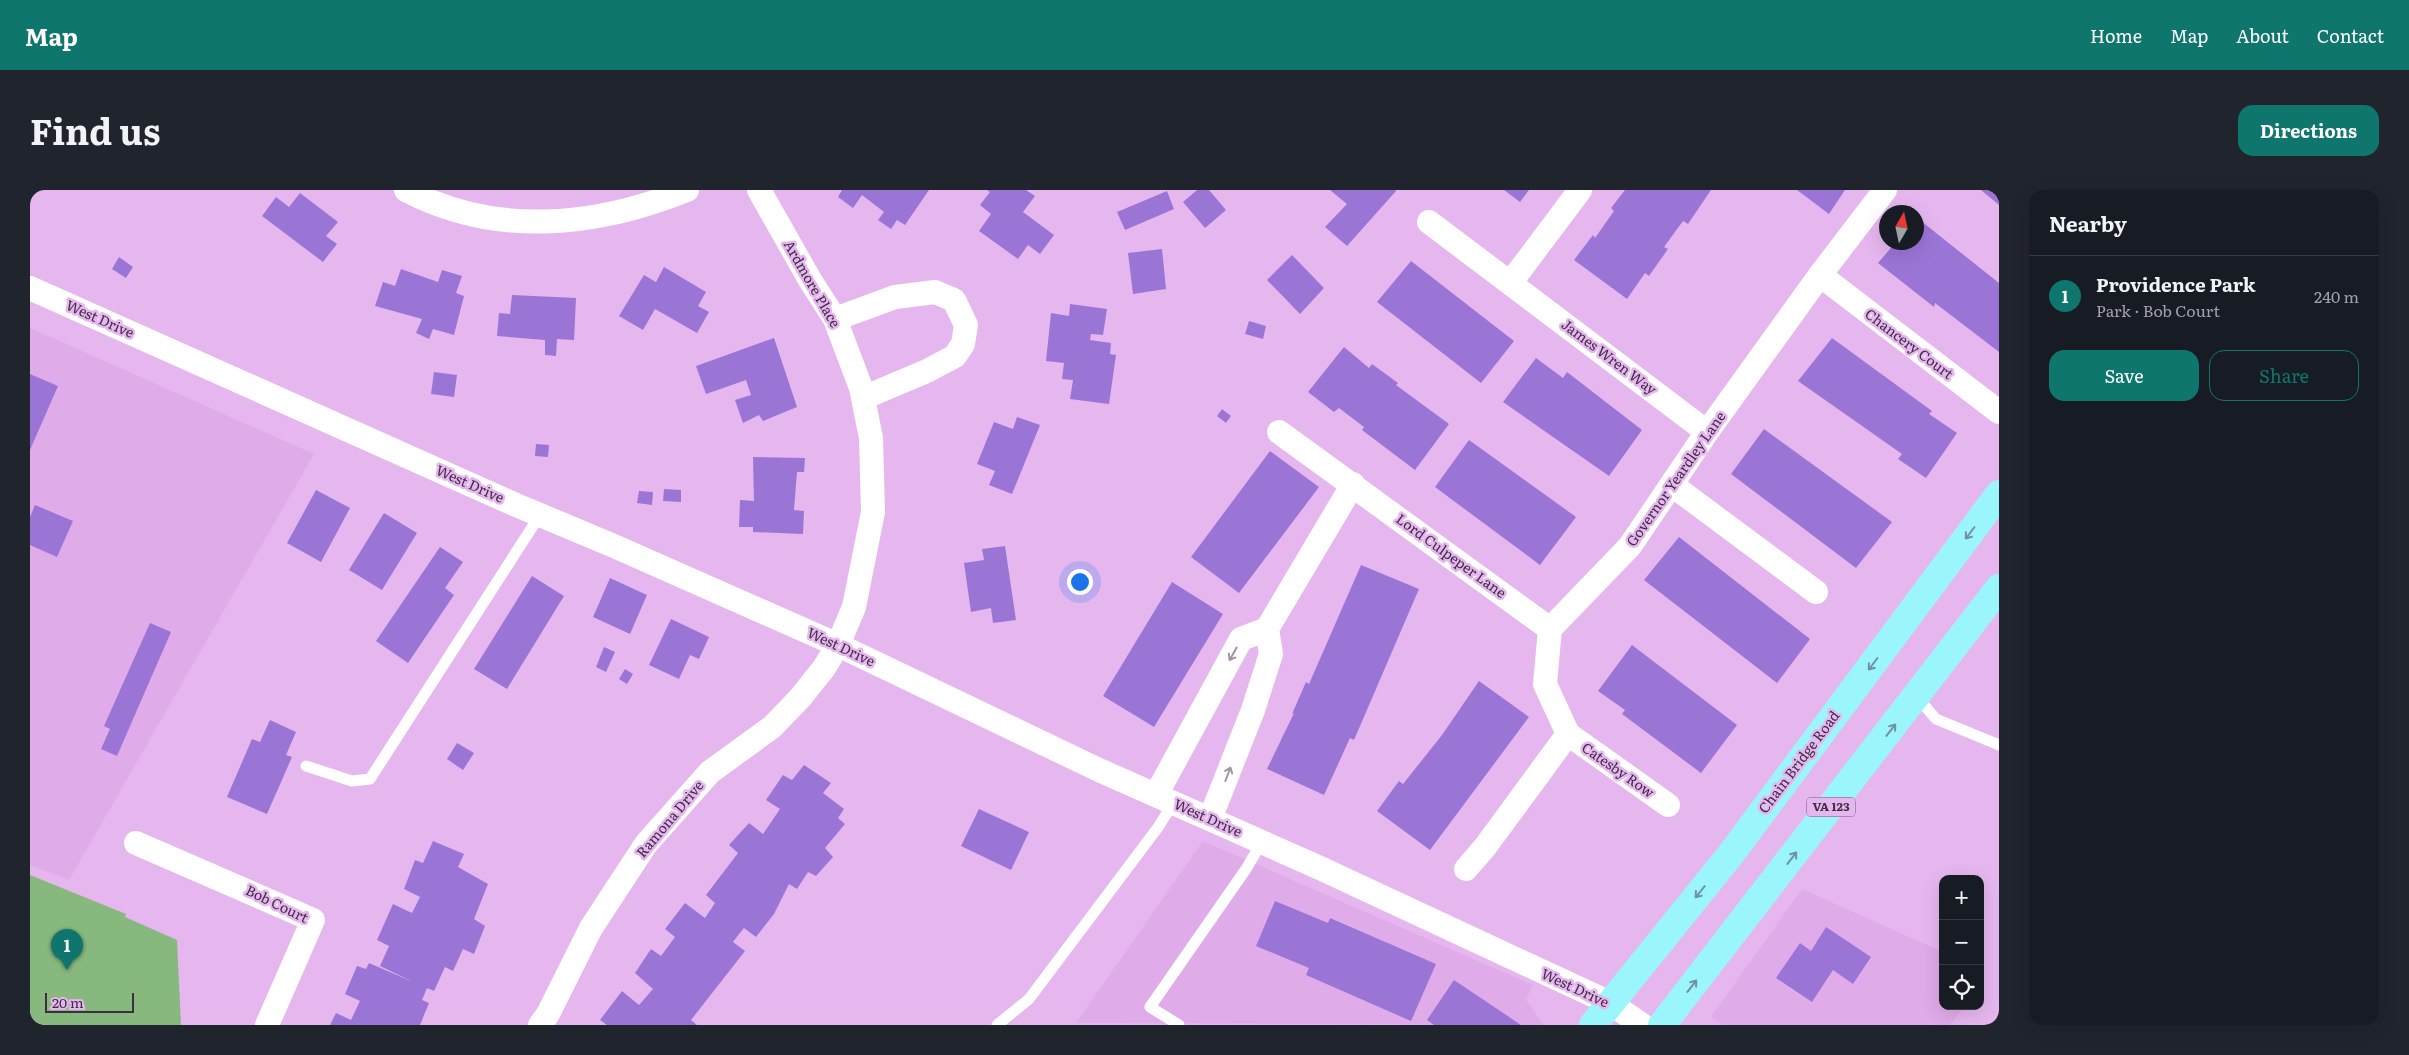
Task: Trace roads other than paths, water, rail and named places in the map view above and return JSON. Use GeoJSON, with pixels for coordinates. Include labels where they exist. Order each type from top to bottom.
{"type":"FeatureCollection","features":[{"type":"Feature","properties":{"kind":"main road","name":"Chain Bridge Road"},"geometry":{"type":"LineString","coordinates":[[1593,1025],[1731,854],[1999,494]]}},
{"type":"Feature","properties":{"kind":"main road","name":"VA 123"},"geometry":{"type":"LineString","coordinates":[[1662,1025],[1917,697],[1999,588]]}},
{"type":"Feature","properties":{"kind":"street"},"geometry":{"type":"LineString","coordinates":[[406,190],[437,204],[483,216],[536,222],[584,220],[630,211],[687,190]]}},
{"type":"Feature","properties":{"kind":"street","name":"Ardmore Place"},"geometry":{"type":"LineString","coordinates":[[759,190],[810,280],[835,319],[863,398],[870,438],[872,520],[854,607],[838,645]]}},
{"type":"Feature","properties":{"kind":"street"},"geometry":{"type":"LineString","coordinates":[[1511,282],[1580,190]]}},
{"type":"Feature","properties":{"kind":"street","name":"Governor Yeardley Lane"},"geometry":{"type":"LineString","coordinates":[[1550,629],[1630,546],[1707,432],[1820,275],[1885,190]]}},
{"type":"Feature","properties":{"kind":"street","name":"James Wren Way"},"geometry":{"type":"LineString","coordinates":[[1429,222],[1511,282],[1707,432]]}},
{"type":"Feature","properties":{"kind":"street","name":"Chancery Court"},"geometry":{"type":"LineString","coordinates":[[1820,275],[1999,412]]}},
{"type":"Feature","properties":{"kind":"street","name":"West Drive"},"geometry":{"type":"LineString","coordinates":[[30,288],[540,515],[838,645],[1099,770],[1262,842],[1610,1003],[1642,1025]]}},
{"type":"Feature","properties":{"kind":"street"},"geometry":{"type":"LineString","coordinates":[[835,319],[895,298],[935,292],[954,300],[966,325],[963,344],[955,356],[927,371],[863,398]]}},
{"type":"Feature","properties":{"kind":"street","name":"Lord Culpeper Lane"},"geometry":{"type":"LineString","coordinates":[[1279,432],[1550,629]]}},
{"type":"Feature","properties":{"kind":"street"},"geometry":{"type":"LineString","coordinates":[[1165,799],[1241,639],[1266,628],[1353,484]]}},
{"type":"Feature","properties":{"kind":"street"},"geometry":{"type":"LineString","coordinates":[[1672,485],[1816,592]]}},
{"type":"Feature","properties":{"kind":"street"},"geometry":{"type":"LineString","coordinates":[[1210,819],[1253,710],[1272,654],[1266,628]]}},
{"type":"Feature","properties":{"kind":"street"},"geometry":{"type":"LineString","coordinates":[[1466,869],[1485,847],[1568,734],[1545,684],[1550,629]]}},
{"type":"Feature","properties":{"kind":"street","name":"Ramona Drive"},"geometry":{"type":"LineString","coordinates":[[540,1025],[548,1014],[591,928],[646,844],[710,772],[772,727],[800,698],[824,668],[838,645]]}},
{"type":"Feature","properties":{"kind":"street","name":"Catesby Row"},"geometry":{"type":"LineString","coordinates":[[1568,734],[1668,805]]}},
{"type":"Feature","properties":{"kind":"street","name":"Bob Court"},"geometry":{"type":"LineString","coordinates":[[136,843],[313,920],[267,1025]]}},
{"type":"Feature","properties":{"kind":"lane"},"geometry":{"type":"LineString","coordinates":[[306,766],[352,781],[370,779],[540,515]]}},
{"type":"Feature","properties":{"kind":"lane"},"geometry":{"type":"LineString","coordinates":[[1917,697],[1936,719],[1999,745]]}},
{"type":"Feature","properties":{"kind":"lane"},"geometry":{"type":"LineString","coordinates":[[998,1025],[1029,999],[1160,826],[1165,799]]}},
{"type":"Feature","properties":{"kind":"lane"},"geometry":{"type":"LineString","coordinates":[[1179,1025],[1150,1007],[1246,869],[1262,842]]}},
{"type":"Feature","properties":{"kind":"place","name":"Providence Park"},"geometry":{"type":"Point","coordinates":[67,970]}}]}
